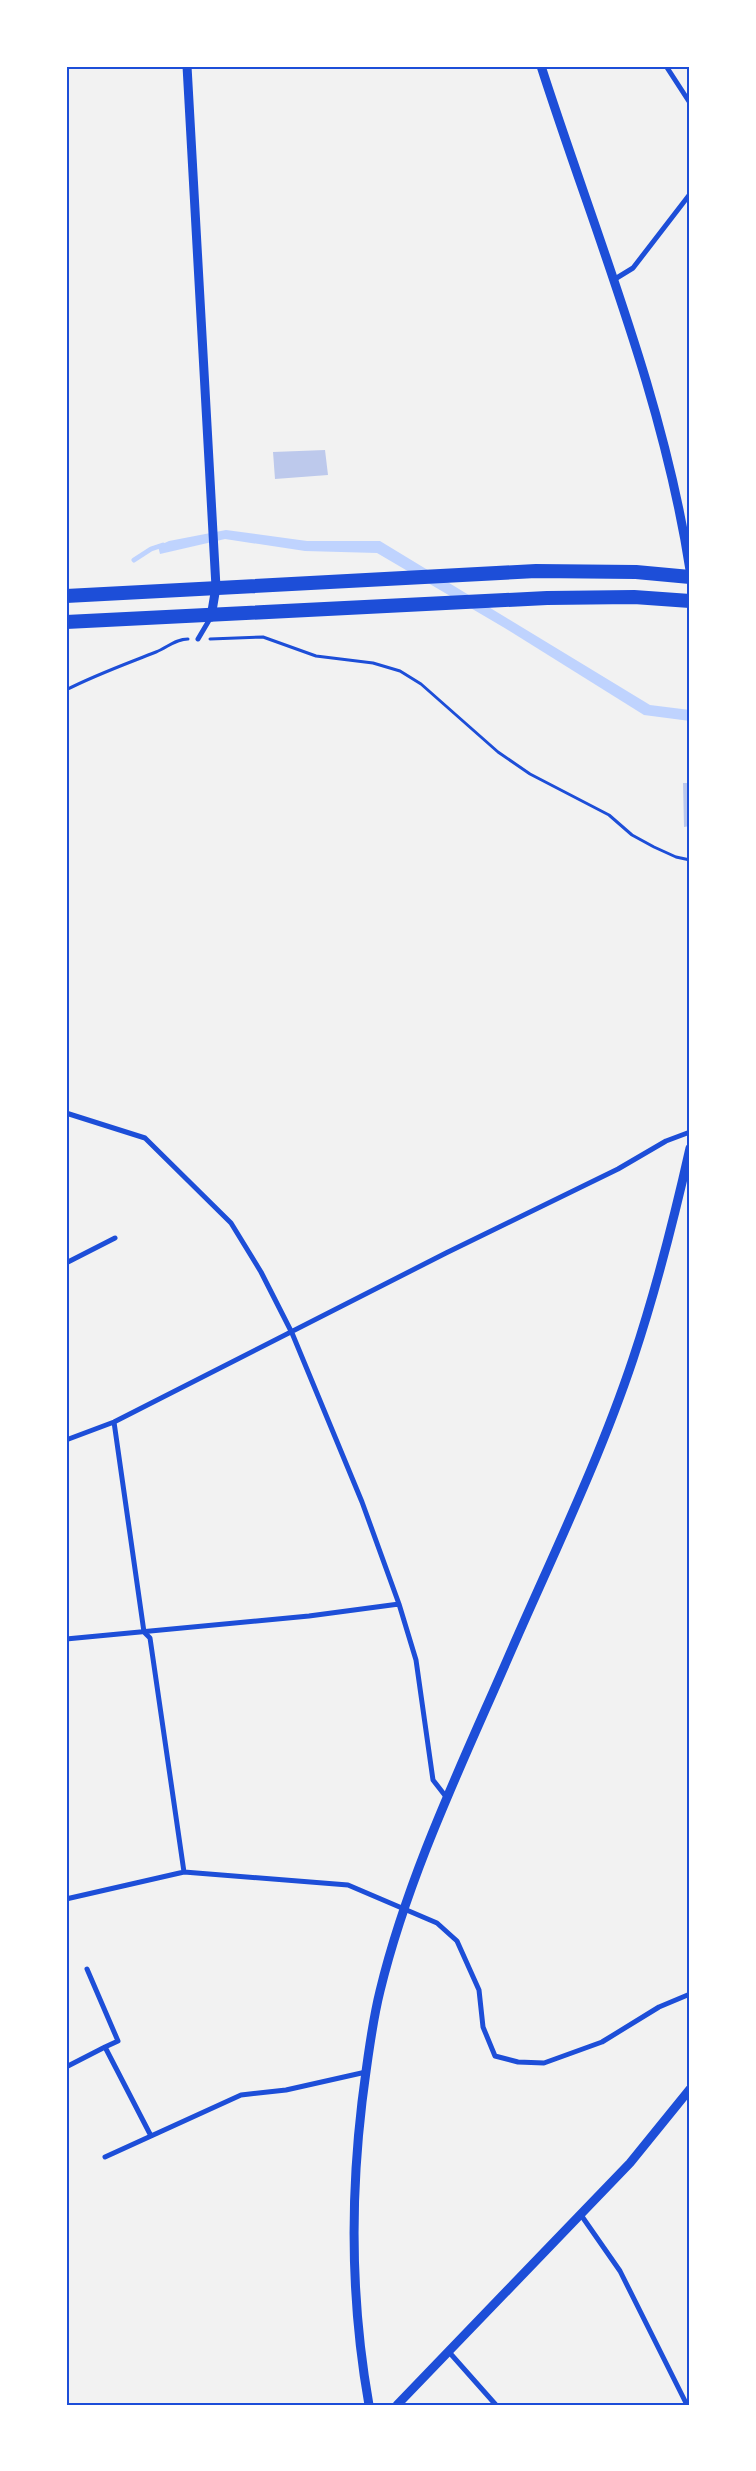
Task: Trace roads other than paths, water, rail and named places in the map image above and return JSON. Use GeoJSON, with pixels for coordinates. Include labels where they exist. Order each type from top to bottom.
{"type":"FeatureCollection","features":[{"type":"Feature","properties":{"kind":"highway"},"geometry":{"type":"LineString","coordinates":[[66,596],[536,570],[636,572],[690,577]]}},
{"type":"Feature","properties":{"kind":"highway"},"geometry":{"type":"LineString","coordinates":[[66,622],[211,617],[546,598],[634,596],[690,601]]}},
{"type":"Feature","properties":{"kind":"street"},"geometry":{"type":"LineString","coordinates":[[187,66],[216,587],[211,617],[198,639]]}},
{"type":"Feature","properties":{"kind":"street"},"geometry":{"type":"LineString","coordinates":[[541,66],[615,279],[668,456],[690,570]]}},
{"type":"Feature","properties":{"kind":"street"},"geometry":{"type":"LineString","coordinates":[[666,66],[690,103]]}},
{"type":"Feature","properties":{"kind":"street"},"geometry":{"type":"LineString","coordinates":[[615,279],[633,268],[690,194]]}},
{"type":"Feature","properties":{"kind":"street"},"geometry":{"type":"LineString","coordinates":[[66,1113],[145,1138],[231,1223],[262,1272],[292,1333],[362,1502],[399,1604],[416,1660],[433,1780],[447,1798]]}},
{"type":"Feature","properties":{"kind":"street"},"geometry":{"type":"LineString","coordinates":[[66,1440],[114,1422],[446,1253],[618,1169],[666,1141],[690,1132]]}},
{"type":"Feature","properties":{"kind":"street"},"geometry":{"type":"LineString","coordinates":[[369,2405],[353,2253],[355,2163],[366,2072],[380,1990],[405,1908],[447,1798],[603,1438],[629,1369],[664,1256],[690,1148]]}},
{"type":"Feature","properties":{"kind":"street"},"geometry":{"type":"LineString","coordinates":[[66,1264],[115,1238]]}},
{"type":"Feature","properties":{"kind":"street"},"geometry":{"type":"LineString","coordinates":[[114,1422],[144,1632],[150,1638],[184,1872]]}},
{"type":"Feature","properties":{"kind":"street"},"geometry":{"type":"LineString","coordinates":[[66,1639],[309,1616],[399,1604]]}},
{"type":"Feature","properties":{"kind":"street"},"geometry":{"type":"LineString","coordinates":[[66,1899],[118,1885],[184,1872],[348,1885],[437,1923],[457,1941],[479,1990],[483,2027],[495,2056],[518,2062],[544,2063],[602,2042],[660,2007],[690,1994]]}},
{"type":"Feature","properties":{"kind":"street"},"geometry":{"type":"LineString","coordinates":[[66,2067],[118,2040],[87,1969]]}},
{"type":"Feature","properties":{"kind":"street"},"geometry":{"type":"LineString","coordinates":[[105,2047],[151,2136]]}},
{"type":"Feature","properties":{"kind":"street"},"geometry":{"type":"LineString","coordinates":[[105,2157],[241,2095],[286,2090],[366,2072]]}},
{"type":"Feature","properties":{"kind":"street"},"geometry":{"type":"LineString","coordinates":[[397,2405],[630,2163],[690,2089]]}},
{"type":"Feature","properties":{"kind":"street"},"geometry":{"type":"LineString","coordinates":[[581,2215],[620,2271],[688,2402]]}},
{"type":"Feature","properties":{"kind":"street"},"geometry":{"type":"LineString","coordinates":[[449,2352],[496,2405]]}},
{"type":"Feature","properties":{"kind":"water"},"geometry":{"type":"Polygon","coordinates":[[[226,530],[307,541],[380,541],[650,705],[690,710],[690,721],[644,715],[503,627],[377,553],[305,551],[225,539],[160,554],[158,546],[169,541],[226,530]]]}},
{"type":"Feature","properties":{"kind":"waterway"},"geometry":{"type":"LineString","coordinates":[[134,560],[151,549],[163,545]]}}]}
